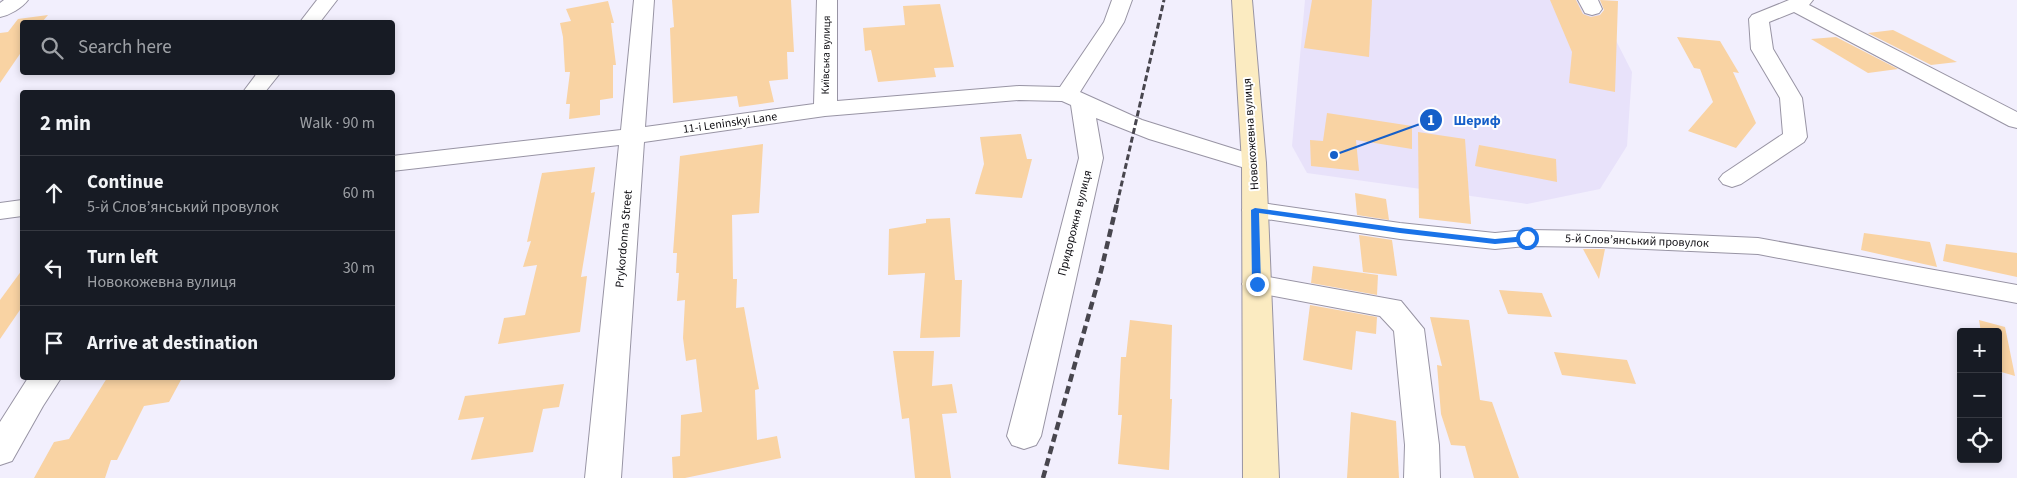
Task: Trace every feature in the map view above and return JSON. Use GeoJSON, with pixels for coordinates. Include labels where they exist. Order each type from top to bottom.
{"type":"FeatureCollection","features":[{"type":"Feature","properties":{"kind":"street"},"geometry":{"type":"LineString","coordinates":[[0,11],[18,0]]}},
{"type":"Feature","properties":{"kind":"street"},"geometry":{"type":"LineString","coordinates":[[312,20],[327,0]]}},
{"type":"Feature","properties":{"kind":"street","name":"Prykordonna Street"},"geometry":{"type":"LineString","coordinates":[[603,478],[644,0]]}},
{"type":"Feature","properties":{"kind":"street","name":"Київська вулиця"},"geometry":{"type":"LineString","coordinates":[[825,109],[827,0]]}},
{"type":"Feature","properties":{"kind":"street"},"geometry":{"type":"LineString","coordinates":[[1075,99],[1114,22],[1122,0]]}},
{"type":"Feature","properties":{"kind":"street","name":"Новокожевна вулиця"},"geometry":{"type":"LineString","coordinates":[[1242,0],[1254,163],[1261,478]]}},
{"type":"Feature","properties":{"kind":"street"},"geometry":{"type":"LineString","coordinates":[[1732,178],[1795,137],[1792,98],[1762,48],[1759,19],[1799,3],[2017,121]]}},
{"type":"Feature","properties":{"kind":"street"},"geometry":{"type":"LineString","coordinates":[[256,90],[268,75]]}},
{"type":"Feature","properties":{"kind":"street","name":"11-i Leninskyi Lane"},"geometry":{"type":"LineString","coordinates":[[395,164],[633,136],[825,109],[1019,92],[1075,99],[1136,125],[1254,163]]}},
{"type":"Feature","properties":{"kind":"street","name":"Придорожня вулиця"},"geometry":{"type":"LineString","coordinates":[[1024,436],[1091,158],[1075,99]]}},
{"type":"Feature","properties":{"kind":"street"},"geometry":{"type":"LineString","coordinates":[[0,211],[20,208]]}},
{"type":"Feature","properties":{"kind":"street","name":"5-й Слов’янський провулок"},"geometry":{"type":"LineString","coordinates":[[1255,210],[1400,231],[1495,241],[1527,238],[1601,239],[1758,246],[2017,294]]}},
{"type":"Feature","properties":{"kind":"street"},"geometry":{"type":"LineString","coordinates":[[1257,284],[1390,308],[1410,329],[1422,445],[1422,478]]}},
{"type":"Feature","properties":{"kind":"street"},"geometry":{"type":"LineString","coordinates":[[0,452],[30,399],[44,380]]}},
{"type":"Feature","properties":{"kind":"shaded area"},"geometry":{"type":"Polygon","coordinates":[[[1305,0],[1583,0],[1589,13],[1603,15],[1632,72],[1627,146],[1600,189],[1527,204],[1307,173],[1292,146],[1305,0]]]}},
{"type":"Feature","properties":{"kind":"building"},"geometry":{"type":"Polygon","coordinates":[[[672,0],[791,0],[794,52],[787,52],[788,79],[769,81],[774,102],[739,107],[737,96],[673,103],[670,28],[674,27],[672,0]]]}},
{"type":"Feature","properties":{"kind":"building"},"geometry":{"type":"Polygon","coordinates":[[[1312,0],[1372,0],[1369,57],[1304,48],[1312,0]]]}},
{"type":"Feature","properties":{"kind":"building"},"geometry":{"type":"Polygon","coordinates":[[[1550,0],[1576,0],[1583,14],[1591,17],[1600,15],[1604,10],[1600,0],[1618,1],[1615,92],[1569,83],[1572,52],[1550,0]]]}},
{"type":"Feature","properties":{"kind":"building"},"geometry":{"type":"Polygon","coordinates":[[[608,1],[614,23],[611,23],[616,65],[613,65],[613,98],[600,100],[600,115],[569,119],[570,104],[566,104],[570,72],[565,72],[563,37],[560,23],[571,21],[566,9],[608,1]]]}},
{"type":"Feature","properties":{"kind":"building"},"geometry":{"type":"Polygon","coordinates":[[[940,4],[954,67],[934,68],[936,77],[878,82],[871,50],[865,51],[863,28],[905,25],[903,6],[940,4]]]}},
{"type":"Feature","properties":{"kind":"building"},"geometry":{"type":"Polygon","coordinates":[[[48,15],[44,20],[20,20],[20,54],[0,83],[0,33],[8,32],[18,19],[48,15]]]}},
{"type":"Feature","properties":{"kind":"building"},"geometry":{"type":"Polygon","coordinates":[[[1893,30],[1957,62],[1931,65],[1868,33],[1893,30]]]}},
{"type":"Feature","properties":{"kind":"building"},"geometry":{"type":"Polygon","coordinates":[[[1677,37],[1720,41],[1739,73],[1733,72],[1756,123],[1736,148],[1688,131],[1713,102],[1700,69],[1694,68],[1677,37]]]}},
{"type":"Feature","properties":{"kind":"building"},"geometry":{"type":"Polygon","coordinates":[[[1836,37],[1898,69],[1868,73],[1811,39],[1836,37]]]}},
{"type":"Feature","properties":{"kind":"building"},"geometry":{"type":"Polygon","coordinates":[[[1327,113],[1412,126],[1412,149],[1356,140],[1359,171],[1311,166],[1310,140],[1323,141],[1327,113]]]}},
{"type":"Feature","properties":{"kind":"building"},"geometry":{"type":"Polygon","coordinates":[[[1418,132],[1465,139],[1471,224],[1419,218],[1418,132]]]}},
{"type":"Feature","properties":{"kind":"building"},"geometry":{"type":"Polygon","coordinates":[[[1021,134],[1027,159],[1032,159],[1022,198],[975,194],[984,164],[980,137],[1021,134]]]}},
{"type":"Feature","properties":{"kind":"building"},"geometry":{"type":"Polygon","coordinates":[[[763,144],[759,213],[732,215],[733,279],[737,279],[736,308],[744,307],[759,389],[755,390],[757,440],[777,436],[781,458],[685,478],[673,478],[672,457],[680,456],[681,415],[702,412],[696,359],[686,361],[683,338],[685,300],[677,301],[679,273],[676,273],[677,253],[673,253],[680,156],[763,144]]]}},
{"type":"Feature","properties":{"kind":"building"},"geometry":{"type":"Polygon","coordinates":[[[1479,145],[1556,159],[1557,182],[1475,166],[1479,145]]]}},
{"type":"Feature","properties":{"kind":"building"},"geometry":{"type":"Polygon","coordinates":[[[595,167],[591,193],[595,192],[581,277],[587,276],[580,332],[498,344],[504,318],[525,315],[537,265],[523,267],[531,241],[527,242],[542,173],[595,167]]]}},
{"type":"Feature","properties":{"kind":"building"},"geometry":{"type":"Polygon","coordinates":[[[1355,193],[1386,199],[1389,220],[1357,215],[1355,193]]]}},
{"type":"Feature","properties":{"kind":"building"},"geometry":{"type":"Polygon","coordinates":[[[950,218],[955,280],[962,280],[960,337],[920,338],[925,273],[888,275],[889,229],[926,223],[926,219],[950,218]]]}},
{"type":"Feature","properties":{"kind":"building"},"geometry":{"type":"Polygon","coordinates":[[[1864,233],[1930,242],[1937,267],[1861,250],[1864,233]]]}},
{"type":"Feature","properties":{"kind":"building"},"geometry":{"type":"Polygon","coordinates":[[[1359,235],[1392,240],[1397,276],[1363,272],[1359,235]]]}},
{"type":"Feature","properties":{"kind":"building"},"geometry":{"type":"Polygon","coordinates":[[[1946,244],[2017,253],[2017,277],[1943,261],[1946,244]]]}},
{"type":"Feature","properties":{"kind":"building"},"geometry":{"type":"Polygon","coordinates":[[[1583,249],[1605,249],[1599,279],[1583,249]]]}},
{"type":"Feature","properties":{"kind":"building"},"geometry":{"type":"Polygon","coordinates":[[[1313,266],[1378,275],[1377,295],[1311,283],[1313,266]]]}},
{"type":"Feature","properties":{"kind":"building"},"geometry":{"type":"Polygon","coordinates":[[[20,273],[20,310],[0,339],[0,300],[20,273]]]}},
{"type":"Feature","properties":{"kind":"building"},"geometry":{"type":"Polygon","coordinates":[[[1499,290],[1542,293],[1552,317],[1508,314],[1499,290]]]}},
{"type":"Feature","properties":{"kind":"building"},"geometry":{"type":"Polygon","coordinates":[[[1310,305],[1377,317],[1376,334],[1356,331],[1352,370],[1303,360],[1310,305]]]}},
{"type":"Feature","properties":{"kind":"building"},"geometry":{"type":"Polygon","coordinates":[[[1430,317],[1469,320],[1480,400],[1492,402],[1519,478],[1474,478],[1465,446],[1451,445],[1441,414],[1437,365],[1442,366],[1430,317]]]}},
{"type":"Feature","properties":{"kind":"building"},"geometry":{"type":"Polygon","coordinates":[[[1130,320],[1172,325],[1170,399],[1172,399],[1169,470],[1118,464],[1122,415],[1118,415],[1121,357],[1126,357],[1130,320]]]}},
{"type":"Feature","properties":{"kind":"building"},"geometry":{"type":"Polygon","coordinates":[[[1979,320],[2005,327],[2015,376],[2002,372],[2002,328],[1980,328],[1979,320]]]}},
{"type":"Feature","properties":{"kind":"building"},"geometry":{"type":"Polygon","coordinates":[[[893,351],[934,351],[932,386],[952,384],[957,413],[942,414],[951,478],[915,478],[909,418],[902,419],[893,351]]]}},
{"type":"Feature","properties":{"kind":"building"},"geometry":{"type":"Polygon","coordinates":[[[1554,352],[1627,360],[1636,384],[1562,375],[1554,352]]]}},
{"type":"Feature","properties":{"kind":"building"},"geometry":{"type":"Polygon","coordinates":[[[106,380],[181,380],[169,402],[144,406],[117,460],[111,460],[105,478],[34,478],[54,442],[69,439],[106,380]]]}},
{"type":"Feature","properties":{"kind":"building"},"geometry":{"type":"Polygon","coordinates":[[[564,384],[559,407],[543,409],[533,452],[471,460],[484,417],[458,420],[465,396],[564,384]]]}},
{"type":"Feature","properties":{"kind":"building"},"geometry":{"type":"Polygon","coordinates":[[[1351,412],[1396,421],[1399,478],[1347,478],[1351,412]]]}},
{"type":"Feature","properties":{"kind":"railway"},"geometry":{"type":"LineString","coordinates":[[1117,204],[1164,0]]}},
{"type":"Feature","properties":{"kind":"railway"},"geometry":{"type":"LineString","coordinates":[[1043,478],[1101,271],[1117,203]]}},
{"type":"Feature","properties":{"kind":"place","name":"Шериф"},"geometry":{"type":"Point","coordinates":[1334,155]}},
{"type":"Feature","properties":{"kind":"route"},"geometry":{"type":"LineString","coordinates":[[1257,284],[1255,210],[1400,231],[1495,241],[1527,238]]}}]}
